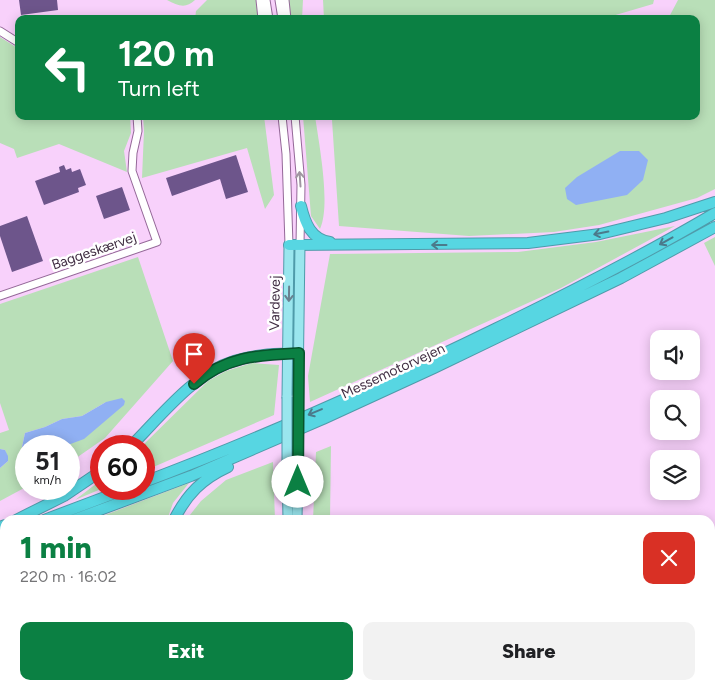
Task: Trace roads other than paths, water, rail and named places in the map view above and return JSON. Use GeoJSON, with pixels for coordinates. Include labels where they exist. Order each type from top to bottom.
{"type":"FeatureCollection","features":[{"type":"Feature","properties":{"kind":"highway"},"geometry":{"type":"LineString","coordinates":[[289,245],[528,243],[600,234],[666,218],[715,202]]}},
{"type":"Feature","properties":{"kind":"highway"},"geometry":{"type":"LineString","coordinates":[[300,206],[304,221],[316,236],[324,241],[354,245]]}},
{"type":"Feature","properties":{"kind":"highway","name":"Messemotorvejen"},"geometry":{"type":"LineString","coordinates":[[155,478],[250,440],[439,357],[615,268],[715,213]]}},
{"type":"Feature","properties":{"kind":"highway","name":"Messemotorvejen"},"geometry":{"type":"LineString","coordinates":[[86,515],[181,480],[323,419],[621,278],[715,227]]}},
{"type":"Feature","properties":{"kind":"highway"},"geometry":{"type":"LineString","coordinates":[[176,515],[183,502],[196,487],[217,472],[448,368],[565,310],[621,278]]}},
{"type":"Feature","properties":{"kind":"highway"},"geometry":{"type":"LineString","coordinates":[[142,435],[186,391],[219,366],[250,357],[299,353]]}},
{"type":"Feature","properties":{"kind":"highway"},"geometry":{"type":"LineString","coordinates":[[26,515],[64,496],[90,478]]}},
{"type":"Feature","properties":{"kind":"highway"},"geometry":{"type":"LineString","coordinates":[[57,515],[97,500]]}},
{"type":"Feature","properties":{"kind":"main road","name":"Vardevej"},"geometry":{"type":"LineString","coordinates":[[288,515],[289,245]]}},
{"type":"Feature","properties":{"kind":"main road","name":"Vardevej"},"geometry":{"type":"LineString","coordinates":[[297,515],[300,246]]}},
{"type":"Feature","properties":{"kind":"street"},"geometry":{"type":"LineString","coordinates":[[260,0],[262,15]]}},
{"type":"Feature","properties":{"kind":"street"},"geometry":{"type":"LineString","coordinates":[[266,0],[268,15]]}},
{"type":"Feature","properties":{"kind":"street"},"geometry":{"type":"LineString","coordinates":[[279,0],[281,15]]}},
{"type":"Feature","properties":{"kind":"street"},"geometry":{"type":"LineString","coordinates":[[285,0],[287,15]]}},
{"type":"Feature","properties":{"kind":"street"},"geometry":{"type":"LineString","coordinates":[[0,31],[15,40]]}},
{"type":"Feature","properties":{"kind":"street","name":"Baggeskærvej"},"geometry":{"type":"LineString","coordinates":[[0,296],[157,242],[132,171],[133,153],[138,131],[137,120]]}},
{"type":"Feature","properties":{"kind":"street","name":"Vardevej"},"geometry":{"type":"LineString","coordinates":[[282,120],[287,163],[289,245]]}},
{"type":"Feature","properties":{"kind":"street","name":"Vardevej"},"geometry":{"type":"LineString","coordinates":[[295,120],[301,185],[300,246]]}},
{"type":"Feature","properties":{"kind":"water"},"geometry":{"type":"Polygon","coordinates":[[[620,151],[639,151],[648,160],[643,180],[627,195],[576,205],[567,199],[565,188],[577,177],[620,151]]]}},
{"type":"Feature","properties":{"kind":"water"},"geometry":{"type":"Polygon","coordinates":[[[122,398],[125,401],[124,405],[84,439],[80,440],[80,435],[25,435],[25,433],[62,419],[82,416],[106,402],[122,398]]]}},
{"type":"Feature","properties":{"kind":"water"},"geometry":{"type":"Polygon","coordinates":[[[0,449],[5,450],[8,461],[0,468],[0,449]]]}}]}
